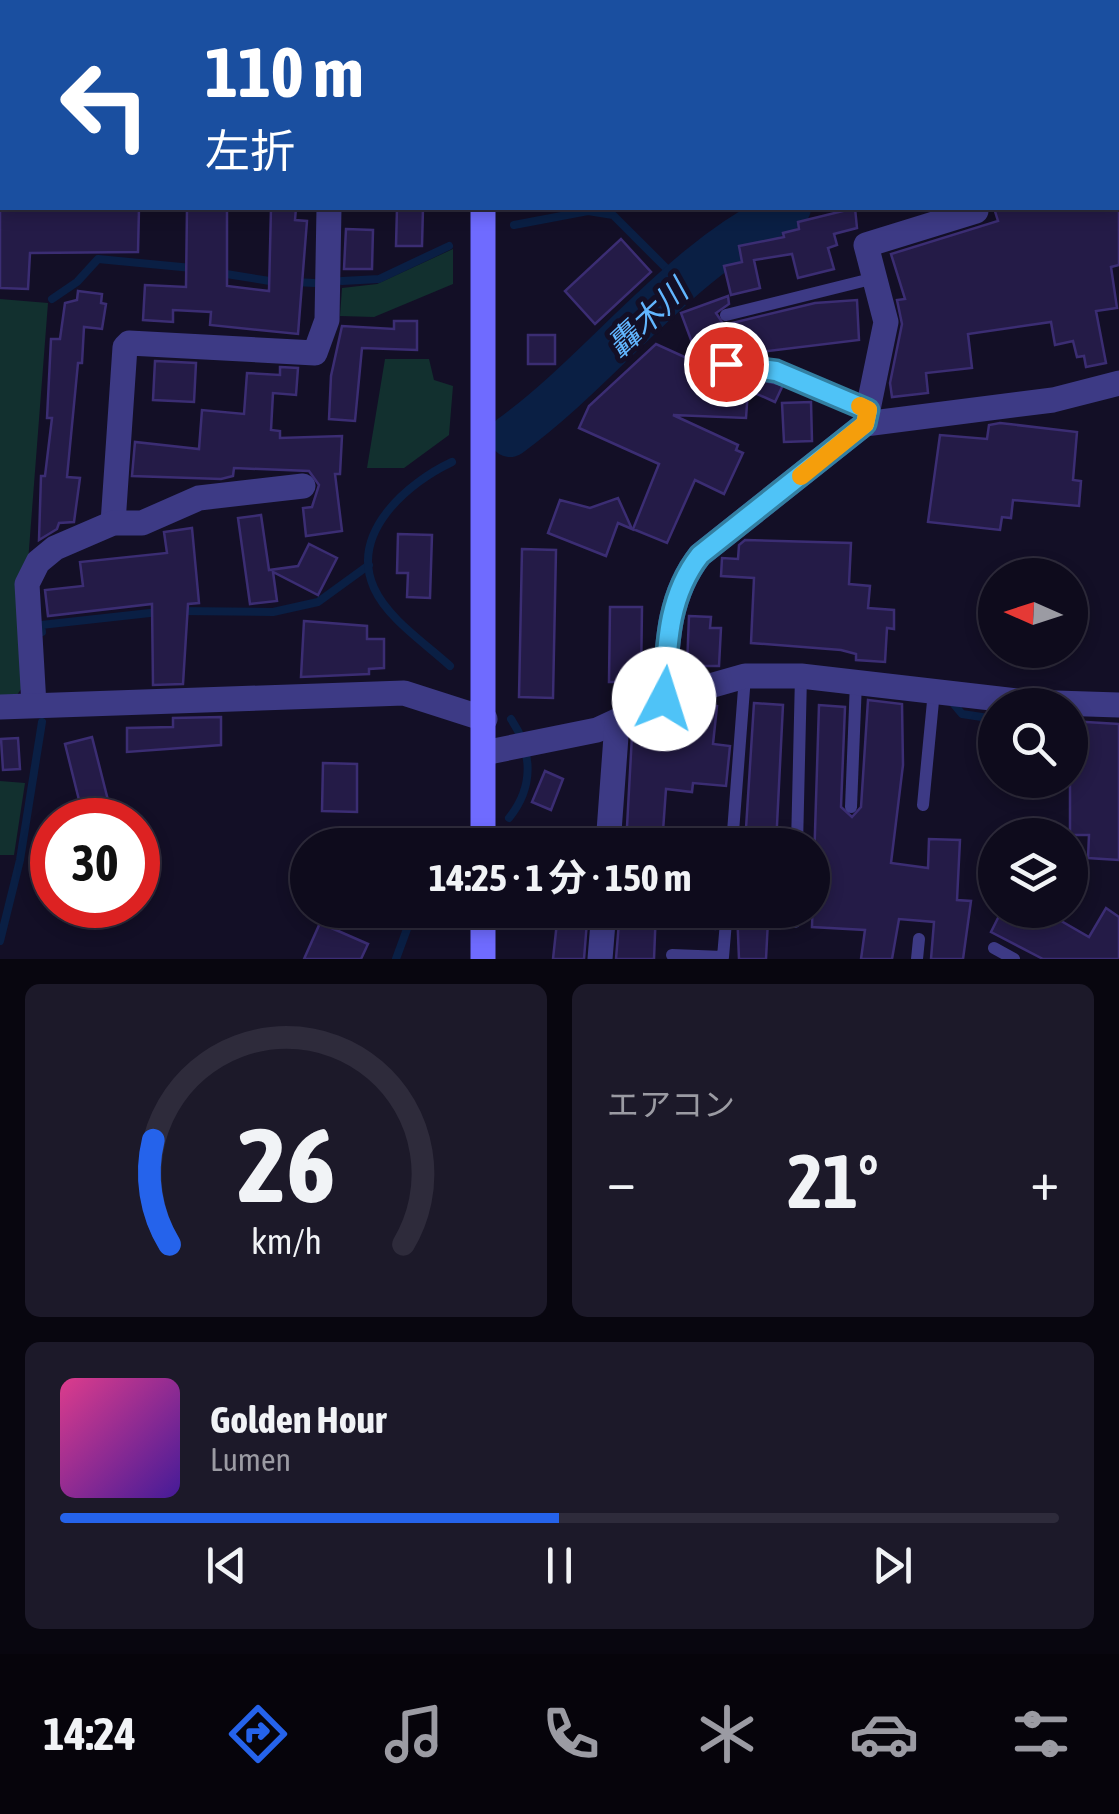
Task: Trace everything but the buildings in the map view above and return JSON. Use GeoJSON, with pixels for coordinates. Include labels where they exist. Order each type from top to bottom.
{"type":"FeatureCollection","features":[{"type":"Feature","properties":{"kind":"street"},"geometry":{"type":"LineString","coordinates":[[112,523],[125,346],[130,342],[314,353],[327,320],[329,210]]}},
{"type":"Feature","properties":{"kind":"street"},"geometry":{"type":"LineString","coordinates":[[483,210],[486,719],[496,751],[486,828]]}},
{"type":"Feature","properties":{"kind":"street"},"geometry":{"type":"LineString","coordinates":[[867,417],[886,322],[866,245],[976,211]]}},
{"type":"Feature","properties":{"kind":"street"},"geometry":{"type":"LineString","coordinates":[[664,699],[671,616],[682,577],[700,555],[867,417],[1053,400],[1119,383]]}},
{"type":"Feature","properties":{"kind":"street"},"geometry":{"type":"LineString","coordinates":[[34,705],[28,584],[38,562],[55,548],[112,523],[142,523],[198,498],[302,486]]}},
{"type":"Feature","properties":{"kind":"street"},"geometry":{"type":"LineString","coordinates":[[496,751],[616,724],[664,699],[745,676],[801,676],[1026,702],[1119,705]]}},
{"type":"Feature","properties":{"kind":"street"},"geometry":{"type":"LineString","coordinates":[[0,707],[404,693],[486,719]]}},
{"type":"Feature","properties":{"kind":"street"},"geometry":{"type":"LineString","coordinates":[[609,828],[616,724]]}},
{"type":"Feature","properties":{"kind":"street"},"geometry":{"type":"LineString","coordinates":[[483,928],[483,959]]}},
{"type":"Feature","properties":{"kind":"street"},"geometry":{"type":"LineString","coordinates":[[600,959],[603,928]]}},
{"type":"Feature","properties":{"kind":"lane"},"geometry":{"type":"LineString","coordinates":[[726,314],[875,278]]}},
{"type":"Feature","properties":{"kind":"lane"},"geometry":{"type":"LineString","coordinates":[[726,364],[776,371],[867,417]]}},
{"type":"Feature","properties":{"kind":"lane"},"geometry":{"type":"LineString","coordinates":[[733,828],[745,676]]}},
{"type":"Feature","properties":{"kind":"lane"},"geometry":{"type":"LineString","coordinates":[[797,828],[801,676]]}},
{"type":"Feature","properties":{"kind":"lane"},"geometry":{"type":"LineString","coordinates":[[850,807],[856,682]]}},
{"type":"Feature","properties":{"kind":"lane"},"geometry":{"type":"LineString","coordinates":[[923,805],[934,691]]}},
{"type":"Feature","properties":{"kind":"lane"},"geometry":{"type":"LineString","coordinates":[[672,955],[723,957],[725,928]]}},
{"type":"Feature","properties":{"kind":"lane"},"geometry":{"type":"LineString","coordinates":[[917,959],[918,939]]}},
{"type":"Feature","properties":{"kind":"lane"},"geometry":{"type":"LineString","coordinates":[[994,948],[1014,959]]}},
{"type":"Feature","properties":{"kind":"green space"},"geometry":{"type":"Polygon","coordinates":[[[453,249],[453,284],[374,317],[340,316],[342,288],[377,284],[453,249]]]}},
{"type":"Feature","properties":{"kind":"green space"},"geometry":{"type":"Polygon","coordinates":[[[0,299],[48,303],[28,562],[25,684],[16,696],[0,697],[0,299]]]}},
{"type":"Feature","properties":{"kind":"green space"},"geometry":{"type":"Polygon","coordinates":[[[385,359],[429,359],[434,380],[453,386],[449,435],[404,468],[367,468],[385,359]]]}},
{"type":"Feature","properties":{"kind":"green space"},"geometry":{"type":"Polygon","coordinates":[[[0,781],[25,783],[14,855],[0,855],[0,781]]]}},
{"type":"Feature","properties":{"kind":"waterway","name":"轟木川"},"geometry":{"type":"LineString","coordinates":[[510,436],[713,255],[786,210]]}},
{"type":"Feature","properties":{"kind":"waterway"},"geometry":{"type":"LineString","coordinates":[[514,225],[588,211],[613,215],[669,271]]}},
{"type":"Feature","properties":{"kind":"waterway"},"geometry":{"type":"LineString","coordinates":[[342,281],[379,279],[449,246]]}},
{"type":"Feature","properties":{"kind":"waterway"},"geometry":{"type":"LineString","coordinates":[[52,299],[77,282],[98,259],[192,268]]}},
{"type":"Feature","properties":{"kind":"waterway"},"geometry":{"type":"LineString","coordinates":[[220,273],[276,282]]}},
{"type":"Feature","properties":{"kind":"waterway"},"geometry":{"type":"LineString","coordinates":[[295,282],[314,283]]}},
{"type":"Feature","properties":{"kind":"waterway"},"geometry":{"type":"LineString","coordinates":[[450,666],[388,610],[374,588],[368,567],[376,529],[387,512],[418,482],[452,462]]}},
{"type":"Feature","properties":{"kind":"waterway"},"geometry":{"type":"LineString","coordinates":[[178,611],[273,612],[318,602],[369,565]]}},
{"type":"Feature","properties":{"kind":"waterway"},"geometry":{"type":"LineString","coordinates":[[42,632],[41,625],[159,612]]}},
{"type":"Feature","properties":{"kind":"waterway"},"geometry":{"type":"LineString","coordinates":[[952,702],[962,714],[978,716]]}},
{"type":"Feature","properties":{"kind":"waterway"},"geometry":{"type":"LineString","coordinates":[[509,818],[523,794],[528,769],[523,744],[511,719]]}},
{"type":"Feature","properties":{"kind":"waterway"},"geometry":{"type":"LineString","coordinates":[[0,941],[20,860],[42,722]]}},
{"type":"Feature","properties":{"kind":"waterway"},"geometry":{"type":"LineString","coordinates":[[396,959],[407,928]]}},
{"type":"Feature","properties":{"kind":"slow traffic"},"geometry":{"type":"LineString","coordinates":[[801,476],[865,424],[868,410],[860,406]]}},
{"type":"Feature","properties":{"kind":"route"},"geometry":{"type":"LineString","coordinates":[[664,699],[671,616],[682,577],[700,555],[865,424],[868,410],[776,371],[726,364]]}}]}
